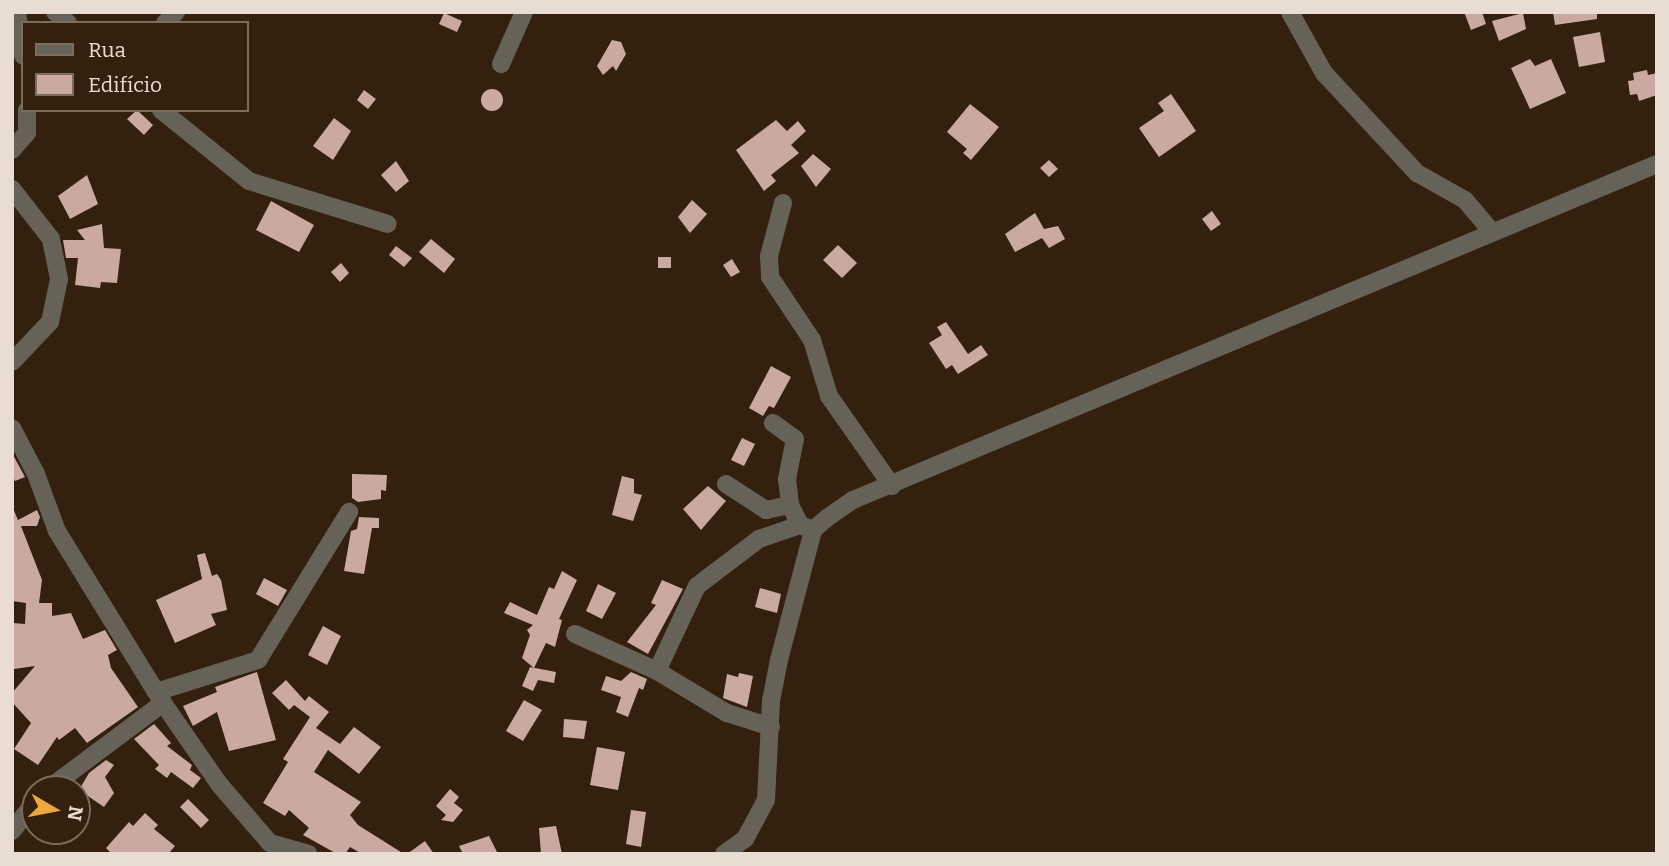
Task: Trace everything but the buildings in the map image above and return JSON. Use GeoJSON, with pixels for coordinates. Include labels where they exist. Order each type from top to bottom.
{"type":"FeatureCollection","features":[{"type":"Feature","properties":{"kind":"street"},"geometry":{"type":"LineString","coordinates":[[17,12],[21,41]]}},
{"type":"Feature","properties":{"kind":"street"},"geometry":{"type":"LineString","coordinates":[[501,64],[524,12]]}},
{"type":"Feature","properties":{"kind":"street"},"geometry":{"type":"LineString","coordinates":[[1290,12],[1324,73],[1417,173],[1465,200],[1492,232]]}},
{"type":"Feature","properties":{"kind":"street"},"geometry":{"type":"LineString","coordinates":[[12,149],[27,133],[27,112]]}},
{"type":"Feature","properties":{"kind":"street"},"geometry":{"type":"LineString","coordinates":[[163,112],[249,181],[388,224]]}},
{"type":"Feature","properties":{"kind":"street"},"geometry":{"type":"LineString","coordinates":[[657,671],[697,586],[759,539],[806,528],[853,500],[892,486],[1657,164]]}},
{"type":"Feature","properties":{"kind":"street"},"geometry":{"type":"LineString","coordinates":[[12,189],[51,239],[59,279],[50,322],[12,362]]}},
{"type":"Feature","properties":{"kind":"street"},"geometry":{"type":"LineString","coordinates":[[783,203],[769,256],[771,277],[812,340],[829,396],[892,486]]}},
{"type":"Feature","properties":{"kind":"street"},"geometry":{"type":"LineString","coordinates":[[724,854],[745,839],[761,814],[770,776],[771,727],[779,660],[806,528],[790,505],[787,479],[795,439],[773,423]]}},
{"type":"Feature","properties":{"kind":"street"},"geometry":{"type":"LineString","coordinates":[[12,428],[36,474],[57,531],[160,698],[219,784],[266,848],[309,854]]}},
{"type":"Feature","properties":{"kind":"street"},"geometry":{"type":"LineString","coordinates":[[726,484],[766,510],[790,505]]}},
{"type":"Feature","properties":{"kind":"street"},"geometry":{"type":"LineString","coordinates":[[65,775],[160,698],[258,660],[349,512]]}},
{"type":"Feature","properties":{"kind":"street"},"geometry":{"type":"LineString","coordinates":[[575,634],[657,671],[727,713],[771,727]]}}]}
